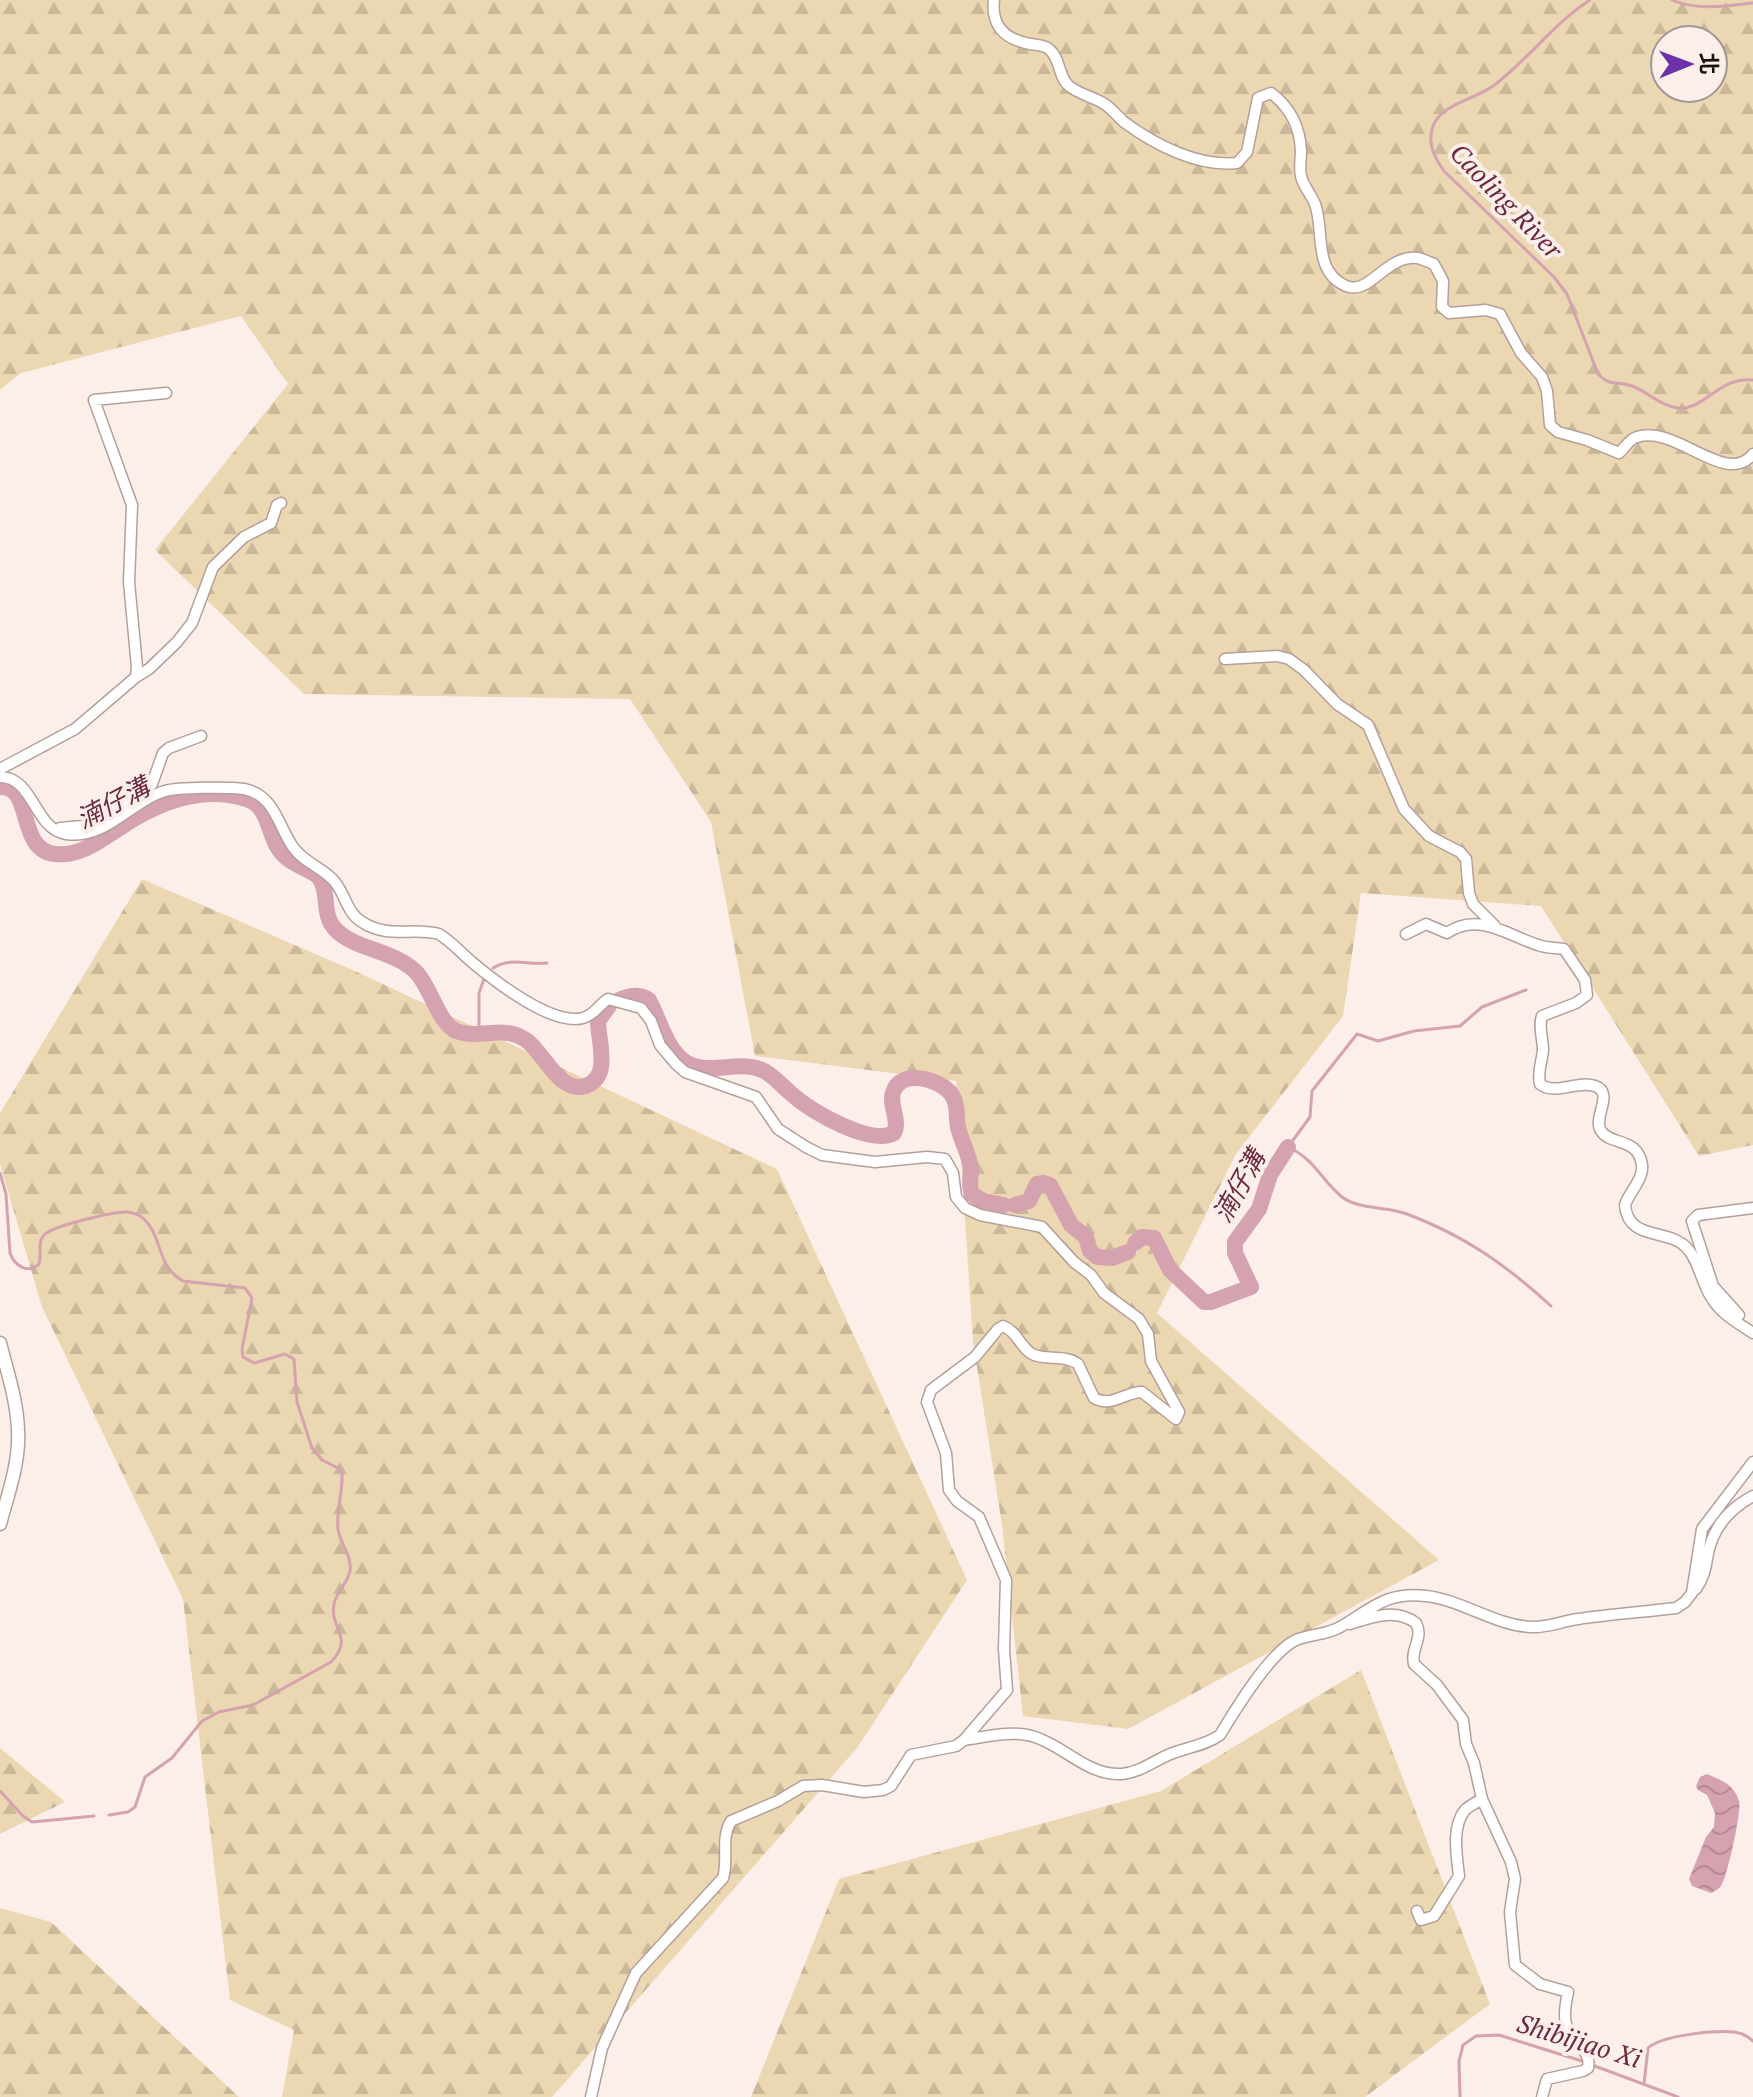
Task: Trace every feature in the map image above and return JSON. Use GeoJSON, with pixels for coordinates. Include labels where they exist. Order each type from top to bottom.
{"type":"FeatureCollection","features":[{"type":"Feature","properties":{"kind":"main road"},"geometry":{"type":"LineString","coordinates":[[0,1343],[15,1399],[18,1432],[16,1462],[0,1524]]}},
{"type":"Feature","properties":{"kind":"street"},"geometry":{"type":"LineString","coordinates":[[994,0],[995,22],[1005,35],[1030,45],[1041,44],[1052,51],[1065,84],[1109,107],[1155,141],[1211,164],[1237,163],[1247,152],[1258,98],[1271,93],[1290,112],[1299,129],[1301,177],[1316,206],[1320,249],[1329,272],[1342,285],[1355,289],[1364,287],[1384,268],[1406,259],[1418,258],[1434,264],[1443,281],[1442,307],[1449,313],[1486,310],[1500,314],[1521,353],[1542,377],[1547,391],[1550,425],[1558,432],[1619,453],[1640,435],[1679,442],[1730,466],[1746,462],[1753,454]]}},
{"type":"Feature","properties":{"kind":"street"},"geometry":{"type":"LineString","coordinates":[[136,677],[129,582],[132,505],[94,400],[166,393]]}},
{"type":"Feature","properties":{"kind":"street"},"geometry":{"type":"LineString","coordinates":[[0,769],[67,734],[149,669],[192,623],[213,567],[244,537],[271,523],[277,505],[281,503]]}},
{"type":"Feature","properties":{"kind":"street"},"geometry":{"type":"LineString","coordinates":[[1225,659],[1277,656],[1289,659],[1304,670],[1337,704],[1368,725],[1404,809],[1429,836],[1460,852],[1466,859],[1473,904],[1495,926],[1539,946],[1564,949],[1585,980],[1587,995],[1576,1003],[1546,1013],[1539,1020],[1543,1044],[1538,1077],[1540,1084],[1548,1089],[1585,1085],[1601,1090],[1604,1096],[1599,1115],[1600,1130],[1631,1146],[1642,1162],[1641,1176],[1625,1205],[1630,1221],[1649,1234],[1676,1240],[1685,1246],[1711,1298],[1753,1333]]}},
{"type":"Feature","properties":{"kind":"street"},"geometry":{"type":"LineString","coordinates":[[54,828],[96,822],[152,784],[163,753],[201,736]]}},
{"type":"Feature","properties":{"kind":"street"},"geometry":{"type":"LineString","coordinates":[[0,777],[13,779],[23,787],[45,820],[63,834],[80,834],[98,829],[166,790],[232,788],[258,794],[275,812],[293,847],[330,876],[354,917],[364,924],[402,934],[428,931],[439,934],[504,986],[559,1017],[587,1017],[608,999],[641,1008],[651,1021],[660,1045],[685,1072],[756,1097],[778,1129],[822,1155],[875,1162],[927,1157],[945,1159],[953,1173],[956,1197],[965,1208],[980,1215],[1042,1227],[1074,1262],[1091,1275],[1104,1293],[1139,1319],[1148,1334],[1151,1361],[1179,1412],[1176,1419],[1142,1392],[1109,1402],[1094,1398],[1078,1364],[1064,1358],[1036,1356],[1029,1352],[1012,1330],[1003,1326],[975,1357],[938,1383],[928,1395],[929,1411],[946,1453],[949,1490],[957,1501],[979,1517],[1004,1574],[1008,1591],[1004,1649],[1007,1690],[964,1740],[956,1746],[911,1755],[891,1786],[883,1790],[864,1792],[822,1785],[803,1786],[778,1801],[731,1821],[725,1838],[723,1878],[636,1973],[602,2048],[591,2097]]}},
{"type":"Feature","properties":{"kind":"street"},"geometry":{"type":"LineString","coordinates":[[1406,934],[1426,924],[1447,933],[1467,925],[1495,926]]}},
{"type":"Feature","properties":{"kind":"street"},"geometry":{"type":"LineString","coordinates":[[1753,1208],[1698,1215],[1692,1221],[1713,1286],[1728,1306],[1753,1326]]}},
{"type":"Feature","properties":{"kind":"street"},"geometry":{"type":"LineString","coordinates":[[1692,1593],[1702,1529],[1753,1462]]}},
{"type":"Feature","properties":{"kind":"street"},"geometry":{"type":"LineString","coordinates":[[1342,1627],[1381,1601],[1403,1595],[1444,1600],[1512,1625],[1548,1627],[1575,1619],[1676,1608],[1699,1585],[1716,1528],[1740,1503],[1753,1496]]}},
{"type":"Feature","properties":{"kind":"street"},"geometry":{"type":"LineString","coordinates":[[964,1740],[1030,1735],[1048,1742],[1090,1768],[1107,1773],[1137,1771],[1171,1753],[1212,1741],[1220,1735],[1261,1674],[1293,1641],[1382,1615],[1399,1614],[1416,1623],[1420,1633],[1414,1650],[1414,1664],[1437,1685],[1463,1720],[1466,1744],[1482,1799],[1511,1862],[1515,1879],[1510,1912],[1515,1965],[1540,1984],[1568,1992],[1566,2022],[1570,2036],[1587,2053],[1588,2068],[1580,2073],[1547,2079],[1542,2097]]}},
{"type":"Feature","properties":{"kind":"street"},"geometry":{"type":"LineString","coordinates":[[1417,1911],[1421,1920],[1434,1916],[1456,1883],[1459,1876],[1457,1834],[1461,1819],[1465,1810],[1482,1799]]}},
{"type":"Feature","properties":{"kind":"green space"},"geometry":{"type":"Polygon","coordinates":[[[0,0],[1753,0],[1753,1145],[1699,1156],[1541,906],[1361,893],[1343,1016],[1236,1154],[1157,1313],[1439,1560],[1128,1729],[1023,1716],[1002,1525],[973,1342],[956,1081],[755,1056],[711,822],[630,699],[304,694],[155,550],[288,384],[241,316],[21,373],[0,390],[0,0]]]}},
{"type":"Feature","properties":{"kind":"green space"},"geometry":{"type":"Polygon","coordinates":[[[142,879],[357,972],[777,1169],[967,1580],[857,1748],[552,2097],[282,2097],[294,2030],[230,2000],[183,1599],[42,1307],[0,1164],[0,1113],[142,879]]]}},
{"type":"Feature","properties":{"kind":"green space"},"geometry":{"type":"Polygon","coordinates":[[[1361,1670],[1490,2004],[1365,2097],[751,2097],[839,1879],[1161,1791],[1361,1670]]]}},
{"type":"Feature","properties":{"kind":"green space"},"geometry":{"type":"Polygon","coordinates":[[[0,1748],[65,1802],[0,1834],[0,1748]]]}},
{"type":"Feature","properties":{"kind":"green space"},"geometry":{"type":"Polygon","coordinates":[[[0,1908],[51,1922],[239,2097],[0,2097],[0,1908]]]}},
{"type":"Feature","properties":{"kind":"water"},"geometry":{"type":"Polygon","coordinates":[[[1707,1774],[1730,1787],[1739,1801],[1724,1880],[1711,1893],[1692,1886],[1689,1879],[1706,1837],[1714,1827],[1715,1813],[1707,1795],[1696,1786],[1700,1777],[1707,1774]]]}},
{"type":"Feature","properties":{"kind":"waterway","name":"Caoling River"},"geometry":{"type":"LineString","coordinates":[[1590,0],[1493,86],[1443,112],[1431,132],[1435,155],[1444,171],[1554,277],[1567,294],[1598,374],[1603,378],[1632,386],[1666,405],[1678,408],[1696,404],[1731,383],[1753,380]]}},
{"type":"Feature","properties":{"kind":"waterway","name":"Caoling River"},"geometry":{"type":"LineString","coordinates":[[1672,0],[1701,7],[1753,3]]}},
{"type":"Feature","properties":{"kind":"waterway","name":"湳仔溝"},"geometry":{"type":"LineString","coordinates":[[0,787],[11,789],[17,796],[35,842],[43,850],[55,854],[82,850],[135,818],[180,799],[213,794],[254,802],[263,813],[283,854],[320,879],[329,918],[336,930],[354,942],[397,959],[416,972],[450,1027],[465,1033],[517,1035],[532,1045],[567,1084],[585,1086],[598,1075],[602,1058],[598,1021],[609,1006]]}},
{"type":"Feature","properties":{"kind":"waterway"},"geometry":{"type":"LineString","coordinates":[[493,968],[512,962],[547,963]]}},
{"type":"Feature","properties":{"kind":"waterway"},"geometry":{"type":"LineString","coordinates":[[479,1032],[479,993],[485,976]]}},
{"type":"Feature","properties":{"kind":"waterway","name":"湳仔溝"},"geometry":{"type":"LineString","coordinates":[[1526,990],[1482,1007],[1460,1026],[1414,1031],[1378,1041],[1357,1034],[1312,1091],[1310,1117],[1288,1147],[1312,1164],[1342,1197],[1357,1204],[1407,1214],[1448,1232],[1501,1264],[1551,1306]]}},
{"type":"Feature","properties":{"kind":"waterway","name":"湳仔溝"},"geometry":{"type":"LineString","coordinates":[[619,1000],[635,996],[649,1000],[669,1044],[687,1063],[707,1068],[757,1068],[770,1074],[814,1110],[842,1125],[871,1135],[894,1133],[896,1122],[892,1095],[902,1081],[920,1078],[939,1084],[953,1096],[955,1102],[958,1127],[970,1164],[972,1194],[983,1201],[1004,1205]]}},
{"type":"Feature","properties":{"kind":"waterway","name":"湳仔溝"},"geometry":{"type":"LineString","coordinates":[[1135,1243],[1142,1237],[1154,1238],[1170,1270],[1204,1302],[1251,1287],[1235,1253],[1235,1242],[1259,1209],[1270,1175],[1288,1147]]}},
{"type":"Feature","properties":{"kind":"waterway"},"geometry":{"type":"LineString","coordinates":[[0,1173],[6,1194],[10,1253],[26,1269],[39,1264],[41,1241],[49,1231],[84,1220],[128,1212],[141,1216],[150,1226],[168,1268],[183,1281],[245,1288],[252,1298],[243,1357],[254,1363],[285,1354],[294,1359],[297,1402],[312,1448],[322,1460],[338,1468],[342,1474],[338,1529],[348,1555],[350,1571],[334,1604],[333,1612],[341,1639],[338,1653],[331,1662],[253,1705],[219,1712],[202,1721],[172,1758],[145,1777],[135,1807],[128,1812],[109,1815]]}},
{"type":"Feature","properties":{"kind":"waterway","name":"湳仔溝"},"geometry":{"type":"LineString","coordinates":[[1015,1205],[1029,1201],[1037,1184],[1050,1185],[1071,1225],[1086,1237],[1090,1251],[1097,1257],[1112,1258],[1128,1252]]}},
{"type":"Feature","properties":{"kind":"waterway"},"geometry":{"type":"LineString","coordinates":[[0,1791],[32,1822],[94,1816]]}},
{"type":"Feature","properties":{"kind":"waterway","name":"Shibijiao Xi"},"geometry":{"type":"LineString","coordinates":[[1644,2084],[1648,2048],[1655,2043],[1679,2036],[1722,2032],[1742,2034],[1753,2041]]}},
{"type":"Feature","properties":{"kind":"waterway","name":"Shibijiao Xi"},"geometry":{"type":"LineString","coordinates":[[1460,2097],[1459,2061],[1463,2045],[1476,2036],[1499,2035],[1585,2062]]}},
{"type":"Feature","properties":{"kind":"waterway","name":"Shibijiao Xi"},"geometry":{"type":"LineString","coordinates":[[1592,2065],[1678,2097]]}}]}
